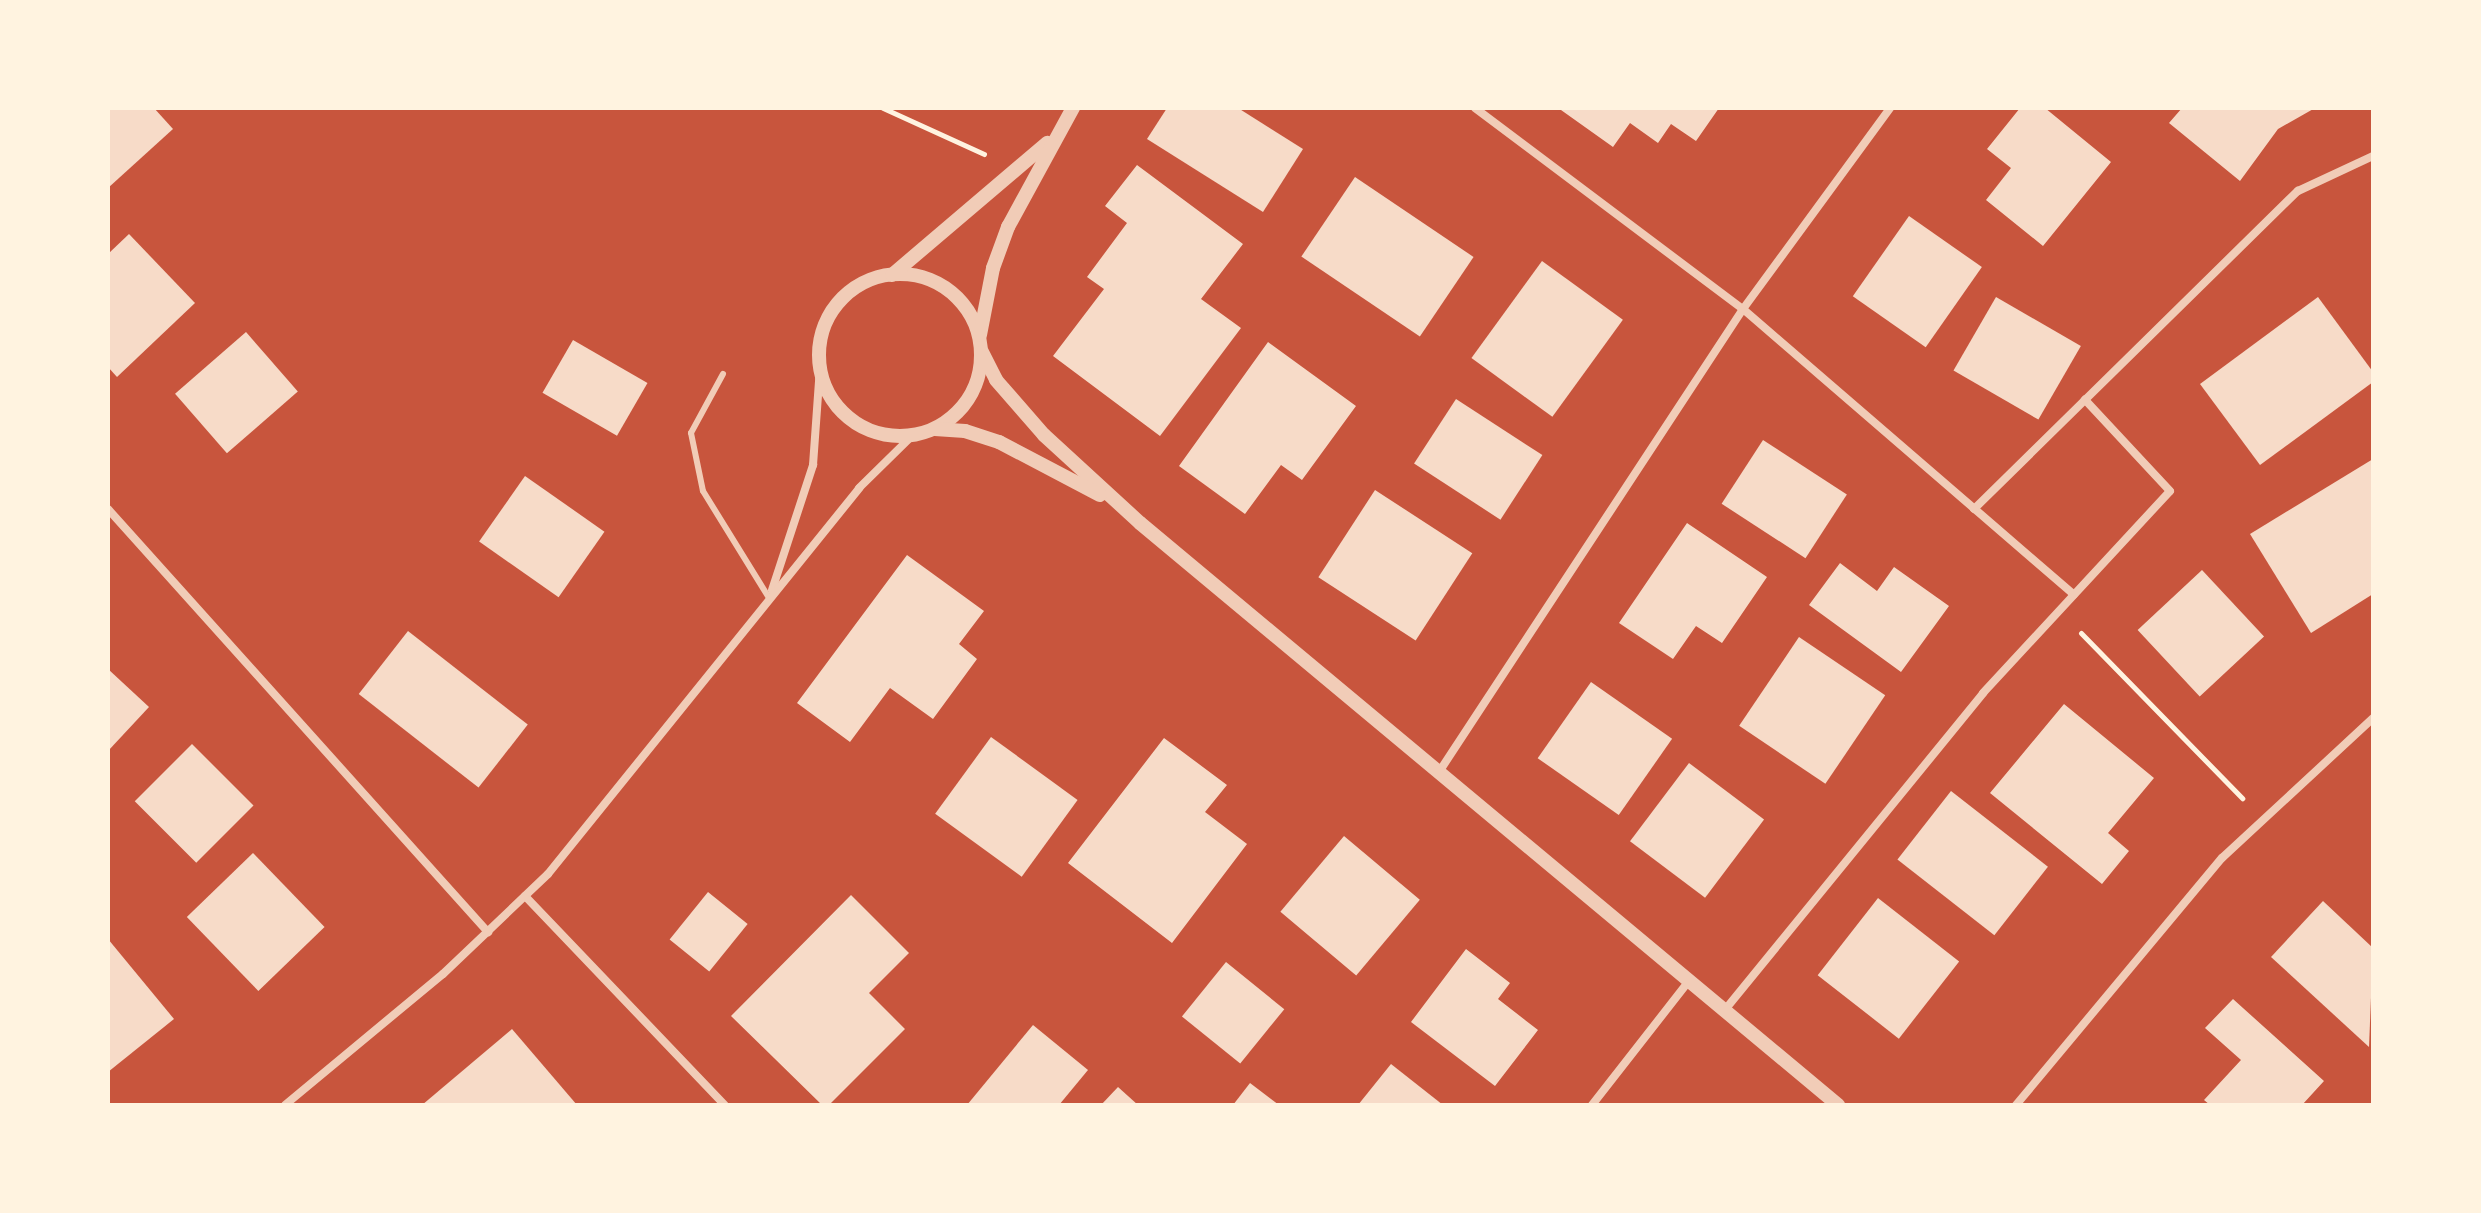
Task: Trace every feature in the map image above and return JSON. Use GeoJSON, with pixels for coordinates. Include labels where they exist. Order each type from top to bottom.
{"type":"FeatureCollection","features":[{"type":"Feature","properties":{"kind":"street"},"geometry":{"type":"LineString","coordinates":[[1073,108],[1008,227],[993,268],[980,335],[982,352],[996,380],[1044,435],[1140,523],[1838,1105]]}},
{"type":"Feature","properties":{"kind":"street"},"geometry":{"type":"LineString","coordinates":[[1475,108],[1743,309],[2074,595]]}},
{"type":"Feature","properties":{"kind":"street"},"geometry":{"type":"LineString","coordinates":[[1439,772],[1743,309],[1890,108]]}},
{"type":"Feature","properties":{"kind":"street"},"geometry":{"type":"LineString","coordinates":[[769,598],[813,465],[820,342],[828,317],[845,296],[892,275],[1056,135]]}},
{"type":"Feature","properties":{"kind":"street"},"geometry":{"type":"LineString","coordinates":[[1974,509],[2298,191],[2373,156]]}},
{"type":"Feature","properties":{"kind":"street"},"geometry":{"type":"LineString","coordinates":[[892,275],[937,282],[956,296],[980,335]]}},
{"type":"Feature","properties":{"kind":"street"},"geometry":{"type":"LineString","coordinates":[[935,429],[969,397],[982,352]]}},
{"type":"Feature","properties":{"kind":"street"},"geometry":{"type":"LineString","coordinates":[[820,368],[828,392],[863,428],[913,435],[935,429],[965,431],[999,442],[1094,491],[1140,523]]}},
{"type":"Feature","properties":{"kind":"street"},"geometry":{"type":"LineString","coordinates":[[1724,1011],[1983,693],[2170,491],[2085,400]]}},
{"type":"Feature","properties":{"kind":"street"},"geometry":{"type":"LineString","coordinates":[[285,1105],[488,932],[525,896],[724,659],[769,598],[859,488],[913,435]]}},
{"type":"Feature","properties":{"kind":"street"},"geometry":{"type":"LineString","coordinates":[[108,509],[488,932]]}},
{"type":"Feature","properties":{"kind":"street"},"geometry":{"type":"LineString","coordinates":[[2016,1105],[2222,858],[2373,718]]}},
{"type":"Feature","properties":{"kind":"street"},"geometry":{"type":"LineString","coordinates":[[525,896],[725,1105]]}},
{"type":"Feature","properties":{"kind":"street"},"geometry":{"type":"LineString","coordinates":[[1592,1105],[1689,981]]}},
{"type":"Feature","properties":{"kind":"lane"},"geometry":{"type":"LineString","coordinates":[[723,374],[691,433],[703,491],[769,598]]}},
{"type":"Feature","properties":{"kind":"path"},"geometry":{"type":"LineString","coordinates":[[883,108],[1018,170]]}},
{"type":"Feature","properties":{"kind":"path"},"geometry":{"type":"LineString","coordinates":[[2059,611],[2262,818]]}},
{"type":"Feature","properties":{"kind":"building"},"geometry":{"type":"Polygon","coordinates":[[[108,108],[154,108],[173,129],[108,188],[108,108]]]}},
{"type":"Feature","properties":{"kind":"building"},"geometry":{"type":"Polygon","coordinates":[[[1167,108],[1238,108],[1303,149],[1263,212],[1147,139],[1167,108]]]}},
{"type":"Feature","properties":{"kind":"building"},"geometry":{"type":"Polygon","coordinates":[[[1719,108],[1696,141],[1671,124],[1658,143],[1630,123],[1613,147],[1561,110],[1719,108]]]}},
{"type":"Feature","properties":{"kind":"building"},"geometry":{"type":"Polygon","coordinates":[[[2020,108],[2045,108],[2111,162],[2043,246],[1986,200],[2011,168],[1987,149],[2020,108]]]}},
{"type":"Feature","properties":{"kind":"building"},"geometry":{"type":"Polygon","coordinates":[[[2182,108],[2315,108],[2278,129],[2240,181],[2169,123],[2182,108]]]}},
{"type":"Feature","properties":{"kind":"building"},"geometry":{"type":"Polygon","coordinates":[[[1137,165],[1243,244],[1201,299],[1241,328],[1160,436],[1053,356],[1104,289],[1087,277],[1127,223],[1105,206],[1137,165]]]}},
{"type":"Feature","properties":{"kind":"building"},"geometry":{"type":"Polygon","coordinates":[[[1355,177],[1474,257],[1420,337],[1301,257],[1355,177]]]}},
{"type":"Feature","properties":{"kind":"building"},"geometry":{"type":"Polygon","coordinates":[[[1909,216],[1982,267],[1926,347],[1853,296],[1909,216]]]}},
{"type":"Feature","properties":{"kind":"building"},"geometry":{"type":"Polygon","coordinates":[[[129,234],[195,303],[117,377],[108,367],[108,254],[129,234]]]}},
{"type":"Feature","properties":{"kind":"building"},"geometry":{"type":"Polygon","coordinates":[[[1542,261],[1623,320],[1552,417],[1471,358],[1542,261]]]}},
{"type":"Feature","properties":{"kind":"building"},"geometry":{"type":"Polygon","coordinates":[[[1996,297],[2081,346],[2038,420],[1954,371],[1996,297]]]}},
{"type":"Feature","properties":{"kind":"building"},"geometry":{"type":"Polygon","coordinates":[[[2318,297],[2373,372],[2373,382],[2260,465],[2200,384],[2318,297]]]}},
{"type":"Feature","properties":{"kind":"building"},"geometry":{"type":"Polygon","coordinates":[[[246,332],[298,392],[227,453],[175,394],[246,332]]]}},
{"type":"Feature","properties":{"kind":"building"},"geometry":{"type":"Polygon","coordinates":[[[573,340],[647,383],[617,436],[542,393],[573,340]]]}},
{"type":"Feature","properties":{"kind":"building"},"geometry":{"type":"Polygon","coordinates":[[[1268,342],[1356,406],[1302,480],[1281,465],[1245,514],[1179,466],[1268,342]]]}},
{"type":"Feature","properties":{"kind":"building"},"geometry":{"type":"Polygon","coordinates":[[[1456,399],[1542,455],[1500,520],[1414,464],[1456,399]]]}},
{"type":"Feature","properties":{"kind":"building"},"geometry":{"type":"Polygon","coordinates":[[[1763,440],[1847,494],[1805,558],[1722,504],[1763,440]]]}},
{"type":"Feature","properties":{"kind":"building"},"geometry":{"type":"Polygon","coordinates":[[[2373,459],[2373,594],[2311,633],[2250,534],[2373,459]]]}},
{"type":"Feature","properties":{"kind":"building"},"geometry":{"type":"Polygon","coordinates":[[[525,476],[604,532],[559,597],[479,542],[525,476]]]}},
{"type":"Feature","properties":{"kind":"building"},"geometry":{"type":"Polygon","coordinates":[[[1375,490],[1472,553],[1416,640],[1318,577],[1375,490]]]}},
{"type":"Feature","properties":{"kind":"building"},"geometry":{"type":"Polygon","coordinates":[[[1687,523],[1767,577],[1722,643],[1696,626],[1673,659],[1619,623],[1687,523]]]}},
{"type":"Feature","properties":{"kind":"building"},"geometry":{"type":"Polygon","coordinates":[[[907,555],[984,611],[959,644],[977,659],[933,719],[890,688],[850,742],[797,703],[907,555]]]}},
{"type":"Feature","properties":{"kind":"building"},"geometry":{"type":"Polygon","coordinates":[[[1840,563],[1877,591],[1894,567],[1949,606],[1901,672],[1809,605],[1840,563]]]}},
{"type":"Feature","properties":{"kind":"building"},"geometry":{"type":"Polygon","coordinates":[[[2202,570],[2264,637],[2200,697],[2138,630],[2202,570]]]}},
{"type":"Feature","properties":{"kind":"building"},"geometry":{"type":"Polygon","coordinates":[[[408,631],[528,725],[479,788],[359,694],[408,631]]]}},
{"type":"Feature","properties":{"kind":"building"},"geometry":{"type":"Polygon","coordinates":[[[1799,637],[1885,695],[1825,784],[1739,726],[1799,637]]]}},
{"type":"Feature","properties":{"kind":"building"},"geometry":{"type":"Polygon","coordinates":[[[108,669],[149,707],[108,751],[108,669]]]}},
{"type":"Feature","properties":{"kind":"building"},"geometry":{"type":"Polygon","coordinates":[[[1591,682],[1672,739],[1619,815],[1538,758],[1591,682]]]}},
{"type":"Feature","properties":{"kind":"building"},"geometry":{"type":"Polygon","coordinates":[[[2064,704],[2154,778],[2108,833],[2129,851],[2102,884],[1990,793],[2064,704]]]}},
{"type":"Feature","properties":{"kind":"building"},"geometry":{"type":"Polygon","coordinates":[[[991,737],[1078,800],[1022,877],[935,814],[991,737]]]}},
{"type":"Feature","properties":{"kind":"building"},"geometry":{"type":"Polygon","coordinates":[[[1164,738],[1227,785],[1205,812],[1247,844],[1172,943],[1068,863],[1164,738]]]}},
{"type":"Feature","properties":{"kind":"building"},"geometry":{"type":"Polygon","coordinates":[[[192,744],[254,806],[196,863],[135,801],[192,744]]]}},
{"type":"Feature","properties":{"kind":"building"},"geometry":{"type":"Polygon","coordinates":[[[1689,763],[1764,820],[1705,898],[1630,841],[1689,763]]]}},
{"type":"Feature","properties":{"kind":"building"},"geometry":{"type":"Polygon","coordinates":[[[1951,791],[2048,867],[1994,935],[1897,860],[1951,791]]]}},
{"type":"Feature","properties":{"kind":"building"},"geometry":{"type":"Polygon","coordinates":[[[1344,836],[1420,900],[1356,975],[1280,912],[1344,836]]]}},
{"type":"Feature","properties":{"kind":"building"},"geometry":{"type":"Polygon","coordinates":[[[253,853],[325,927],[258,991],[187,917],[253,853]]]}},
{"type":"Feature","properties":{"kind":"building"},"geometry":{"type":"Polygon","coordinates":[[[708,892],[748,924],[709,972],[670,939],[708,892]]]}},
{"type":"Feature","properties":{"kind":"building"},"geometry":{"type":"Polygon","coordinates":[[[851,895],[909,953],[869,993],[905,1029],[829,1105],[822,1105],[731,1016],[851,895]]]}},
{"type":"Feature","properties":{"kind":"building"},"geometry":{"type":"Polygon","coordinates":[[[1878,898],[1959,961],[1899,1039],[1818,975],[1878,898]]]}},
{"type":"Feature","properties":{"kind":"building"},"geometry":{"type":"Polygon","coordinates":[[[2323,901],[2373,948],[2369,1047],[2271,957],[2323,901]]]}},
{"type":"Feature","properties":{"kind":"building"},"geometry":{"type":"Polygon","coordinates":[[[108,939],[174,1019],[108,1072],[108,939]]]}},
{"type":"Feature","properties":{"kind":"building"},"geometry":{"type":"Polygon","coordinates":[[[1466,949],[1510,983],[1498,999],[1538,1030],[1495,1086],[1411,1022],[1466,949]]]}},
{"type":"Feature","properties":{"kind":"building"},"geometry":{"type":"Polygon","coordinates":[[[1226,962],[1284,1009],[1240,1064],[1182,1016],[1226,962]]]}},
{"type":"Feature","properties":{"kind":"building"},"geometry":{"type":"Polygon","coordinates":[[[2233,999],[2324,1081],[2302,1105],[2210,1105],[2204,1100],[2241,1060],[2205,1028],[2233,999]]]}},
{"type":"Feature","properties":{"kind":"building"},"geometry":{"type":"Polygon","coordinates":[[[1033,1025],[1088,1070],[1059,1105],[967,1105],[1033,1025]]]}},
{"type":"Feature","properties":{"kind":"building"},"geometry":{"type":"Polygon","coordinates":[[[512,1029],[577,1105],[422,1105],[512,1029]]]}},
{"type":"Feature","properties":{"kind":"building"},"geometry":{"type":"Polygon","coordinates":[[[1391,1064],[1443,1105],[1358,1105],[1391,1064]]]}},
{"type":"Feature","properties":{"kind":"building"},"geometry":{"type":"Polygon","coordinates":[[[1250,1083],[1279,1105],[1233,1105],[1250,1083]]]}},
{"type":"Feature","properties":{"kind":"building"},"geometry":{"type":"Polygon","coordinates":[[[1118,1087],[1138,1105],[1101,1105],[1118,1087]]]}}]}
